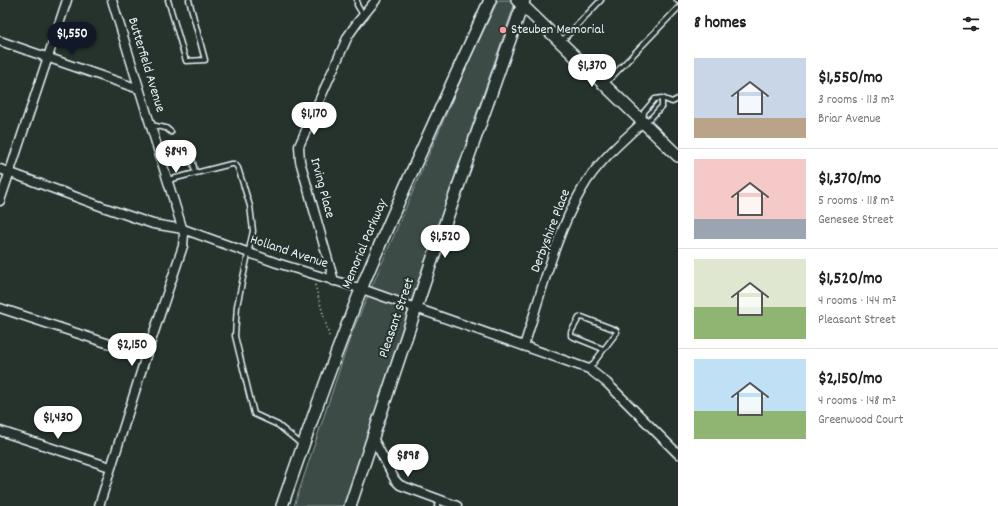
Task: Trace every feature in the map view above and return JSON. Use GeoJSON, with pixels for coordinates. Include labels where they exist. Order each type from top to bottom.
{"type":"FeatureCollection","features":[{"type":"Feature","properties":{"kind":"street"},"geometry":{"type":"LineString","coordinates":[[0,201],[67,0]]}},
{"type":"Feature","properties":{"kind":"street","name":"Butterfield Avenue"},"geometry":{"type":"LineString","coordinates":[[112,0],[183,229]]}},
{"type":"Feature","properties":{"kind":"street","name":"Irving Place"},"geometry":{"type":"LineString","coordinates":[[334,280],[300,161],[299,146],[348,36],[376,0]]}},
{"type":"Feature","properties":{"kind":"street","name":"Memorial Parkway"},"geometry":{"type":"LineString","coordinates":[[282,506],[362,289],[399,201],[490,0]]}},
{"type":"Feature","properties":{"kind":"street"},"geometry":{"type":"LineString","coordinates":[[521,2],[560,42],[678,156]]}},
{"type":"Feature","properties":{"kind":"street","name":"Pleasant Street"},"geometry":{"type":"LineString","coordinates":[[350,506],[372,436],[521,2]]}},
{"type":"Feature","properties":{"kind":"street"},"geometry":{"type":"LineString","coordinates":[[0,41],[139,89]]}},
{"type":"Feature","properties":{"kind":"street","name":"Derbyshire Place"},"geometry":{"type":"LineString","coordinates":[[524,346],[571,209],[582,188],[593,173],[643,122]]}},
{"type":"Feature","properties":{"kind":"street","name":"Holland Avenue"},"geometry":{"type":"LineString","coordinates":[[0,169],[153,224],[183,229],[362,289],[589,369],[607,383],[678,454]]}},
{"type":"Feature","properties":{"kind":"street"},"geometry":{"type":"LineString","coordinates":[[99,506],[110,467],[183,246],[183,229]]}},
{"type":"Feature","properties":{"kind":"street"},"geometry":{"type":"LineString","coordinates":[[0,308],[146,356]]}},
{"type":"Feature","properties":{"kind":"street"},"geometry":{"type":"LineString","coordinates":[[0,431],[110,467]]}},
{"type":"Feature","properties":{"kind":"street"},"geometry":{"type":"LineString","coordinates":[[372,436],[395,480],[400,485],[438,503],[457,506]]}},
{"type":"Feature","properties":{"kind":"lane"},"geometry":{"type":"LineString","coordinates":[[168,0],[186,61],[205,60],[189,0]]}},
{"type":"Feature","properties":{"kind":"lane"},"geometry":{"type":"LineString","coordinates":[[357,0],[357,6],[363,15]]}},
{"type":"Feature","properties":{"kind":"lane"},"geometry":{"type":"LineString","coordinates":[[560,42],[601,0]]}},
{"type":"Feature","properties":{"kind":"lane"},"geometry":{"type":"LineString","coordinates":[[605,85],[678,8]]}},
{"type":"Feature","properties":{"kind":"lane"},"geometry":{"type":"LineString","coordinates":[[643,122],[651,118],[662,106],[662,98]]}},
{"type":"Feature","properties":{"kind":"lane"},"geometry":{"type":"LineString","coordinates":[[643,122],[644,112],[655,99],[662,98],[672,102],[678,99]]}},
{"type":"Feature","properties":{"kind":"lane"},"geometry":{"type":"LineString","coordinates":[[150,125],[166,128],[171,132]]}},
{"type":"Feature","properties":{"kind":"lane"},"geometry":{"type":"LineString","coordinates":[[186,145],[191,154],[195,172]]}},
{"type":"Feature","properties":{"kind":"lane"},"geometry":{"type":"LineString","coordinates":[[167,180],[230,164],[235,164],[238,168],[250,206],[253,224],[237,306],[235,336],[254,414],[278,425],[303,446]]}},
{"type":"Feature","properties":{"kind":"lane"},"geometry":{"type":"LineString","coordinates":[[589,369],[603,349],[615,336],[616,330],[582,317],[579,318],[571,332],[571,336],[603,349]]}},
{"type":"Feature","properties":{"kind":"path"},"geometry":{"type":"LineString","coordinates":[[314,285],[330,339]]}},
{"type":"Feature","properties":{"kind":"shaded area"},"geometry":{"type":"Polygon","coordinates":[[[498,0],[516,0],[413,296],[344,506],[294,506],[351,335],[466,68],[498,0]]]}},
{"type":"Feature","properties":{"kind":"place","name":"Steuben Memorial"},"geometry":{"type":"Point","coordinates":[503,30]}}]}
